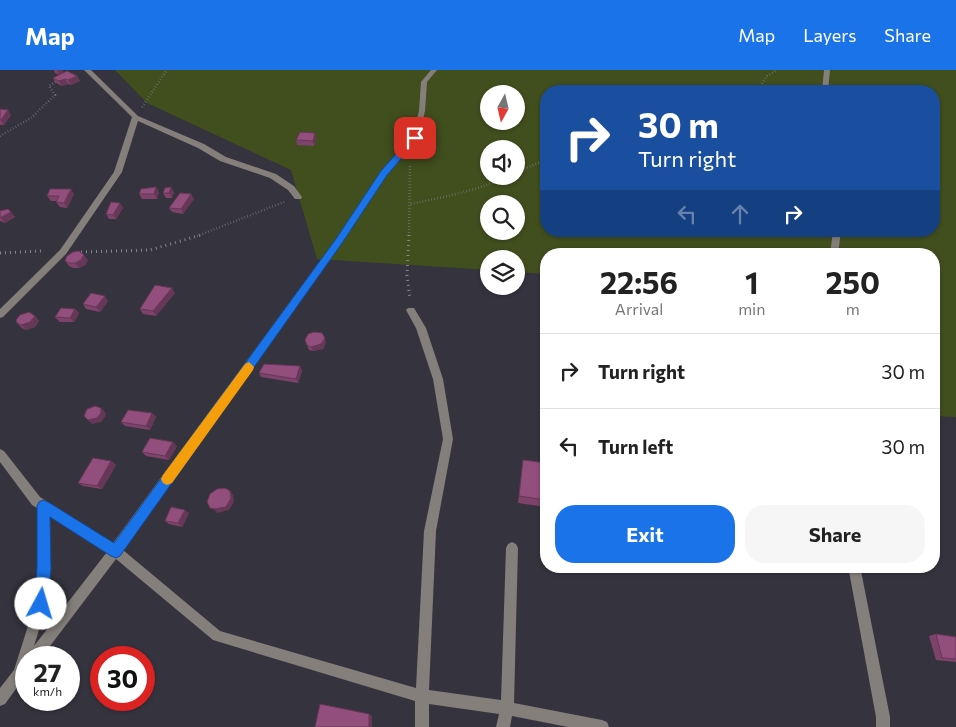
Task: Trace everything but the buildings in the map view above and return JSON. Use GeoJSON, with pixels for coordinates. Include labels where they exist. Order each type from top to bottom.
{"type":"FeatureCollection","features":[{"type":"Feature","properties":{"kind":"street"},"geometry":{"type":"LineString","coordinates":[[88,70],[136,117],[201,146],[223,160],[273,176],[291,188],[298,197]]}},
{"type":"Feature","properties":{"kind":"street"},"geometry":{"type":"LineString","coordinates":[[42,646],[116,552],[339,241],[384,173],[415,138],[422,111],[424,82],[434,70]]}},
{"type":"Feature","properties":{"kind":"street"},"geometry":{"type":"LineString","coordinates":[[826,85],[827,70]]}},
{"type":"Feature","properties":{"kind":"street"},"geometry":{"type":"LineString","coordinates":[[0,315],[63,252],[118,172],[136,117]]}},
{"type":"Feature","properties":{"kind":"street"},"geometry":{"type":"LineString","coordinates":[[411,310],[421,328],[438,379],[448,439],[430,531],[422,727]]}},
{"type":"Feature","properties":{"kind":"street"},"geometry":{"type":"LineString","coordinates":[[0,454],[36,501],[116,552],[217,636],[422,696],[507,708],[602,727]]}},
{"type":"Feature","properties":{"kind":"street"},"geometry":{"type":"LineString","coordinates":[[30,646],[41,604],[44,568],[43,506]]}},
{"type":"Feature","properties":{"kind":"street"},"geometry":{"type":"LineString","coordinates":[[503,727],[507,708],[512,548]]}},
{"type":"Feature","properties":{"kind":"street"},"geometry":{"type":"LineString","coordinates":[[855,573],[883,717],[883,727]]}},
{"type":"Feature","properties":{"kind":"street"},"geometry":{"type":"LineString","coordinates":[[0,699],[15,680]]}},
{"type":"Feature","properties":{"kind":"path"},"geometry":{"type":"LineString","coordinates":[[0,136],[31,118],[55,95],[49,86],[61,78],[88,70]]}},
{"type":"Feature","properties":{"kind":"path"},"geometry":{"type":"LineString","coordinates":[[136,117],[167,70]]}},
{"type":"Feature","properties":{"kind":"path"},"geometry":{"type":"LineString","coordinates":[[760,85],[770,72],[776,70]]}},
{"type":"Feature","properties":{"kind":"path"},"geometry":{"type":"LineString","coordinates":[[411,310],[407,275],[411,204],[410,170],[415,138]]}},
{"type":"Feature","properties":{"kind":"path"},"geometry":{"type":"LineString","coordinates":[[525,168],[540,162]]}},
{"type":"Feature","properties":{"kind":"path"},"geometry":{"type":"LineString","coordinates":[[411,204],[440,198],[484,185]]}},
{"type":"Feature","properties":{"kind":"path"},"geometry":{"type":"LineString","coordinates":[[0,253],[150,250],[204,234],[253,213],[298,197]]}},
{"type":"Feature","properties":{"kind":"green space"},"geometry":{"type":"Polygon","coordinates":[[[115,70],[956,70],[956,417],[940,416],[940,248],[540,248],[540,274],[525,273],[525,250],[480,250],[480,269],[317,259],[291,170],[147,103],[115,70]]]}},
{"type":"Feature","properties":{"kind":"slow traffic"},"geometry":{"type":"LineString","coordinates":[[167,479],[249,367]]}},
{"type":"Feature","properties":{"kind":"route"},"geometry":{"type":"LineString","coordinates":[[41,604],[45,535],[43,506],[116,552],[339,241],[384,173],[415,138]]}}]}
